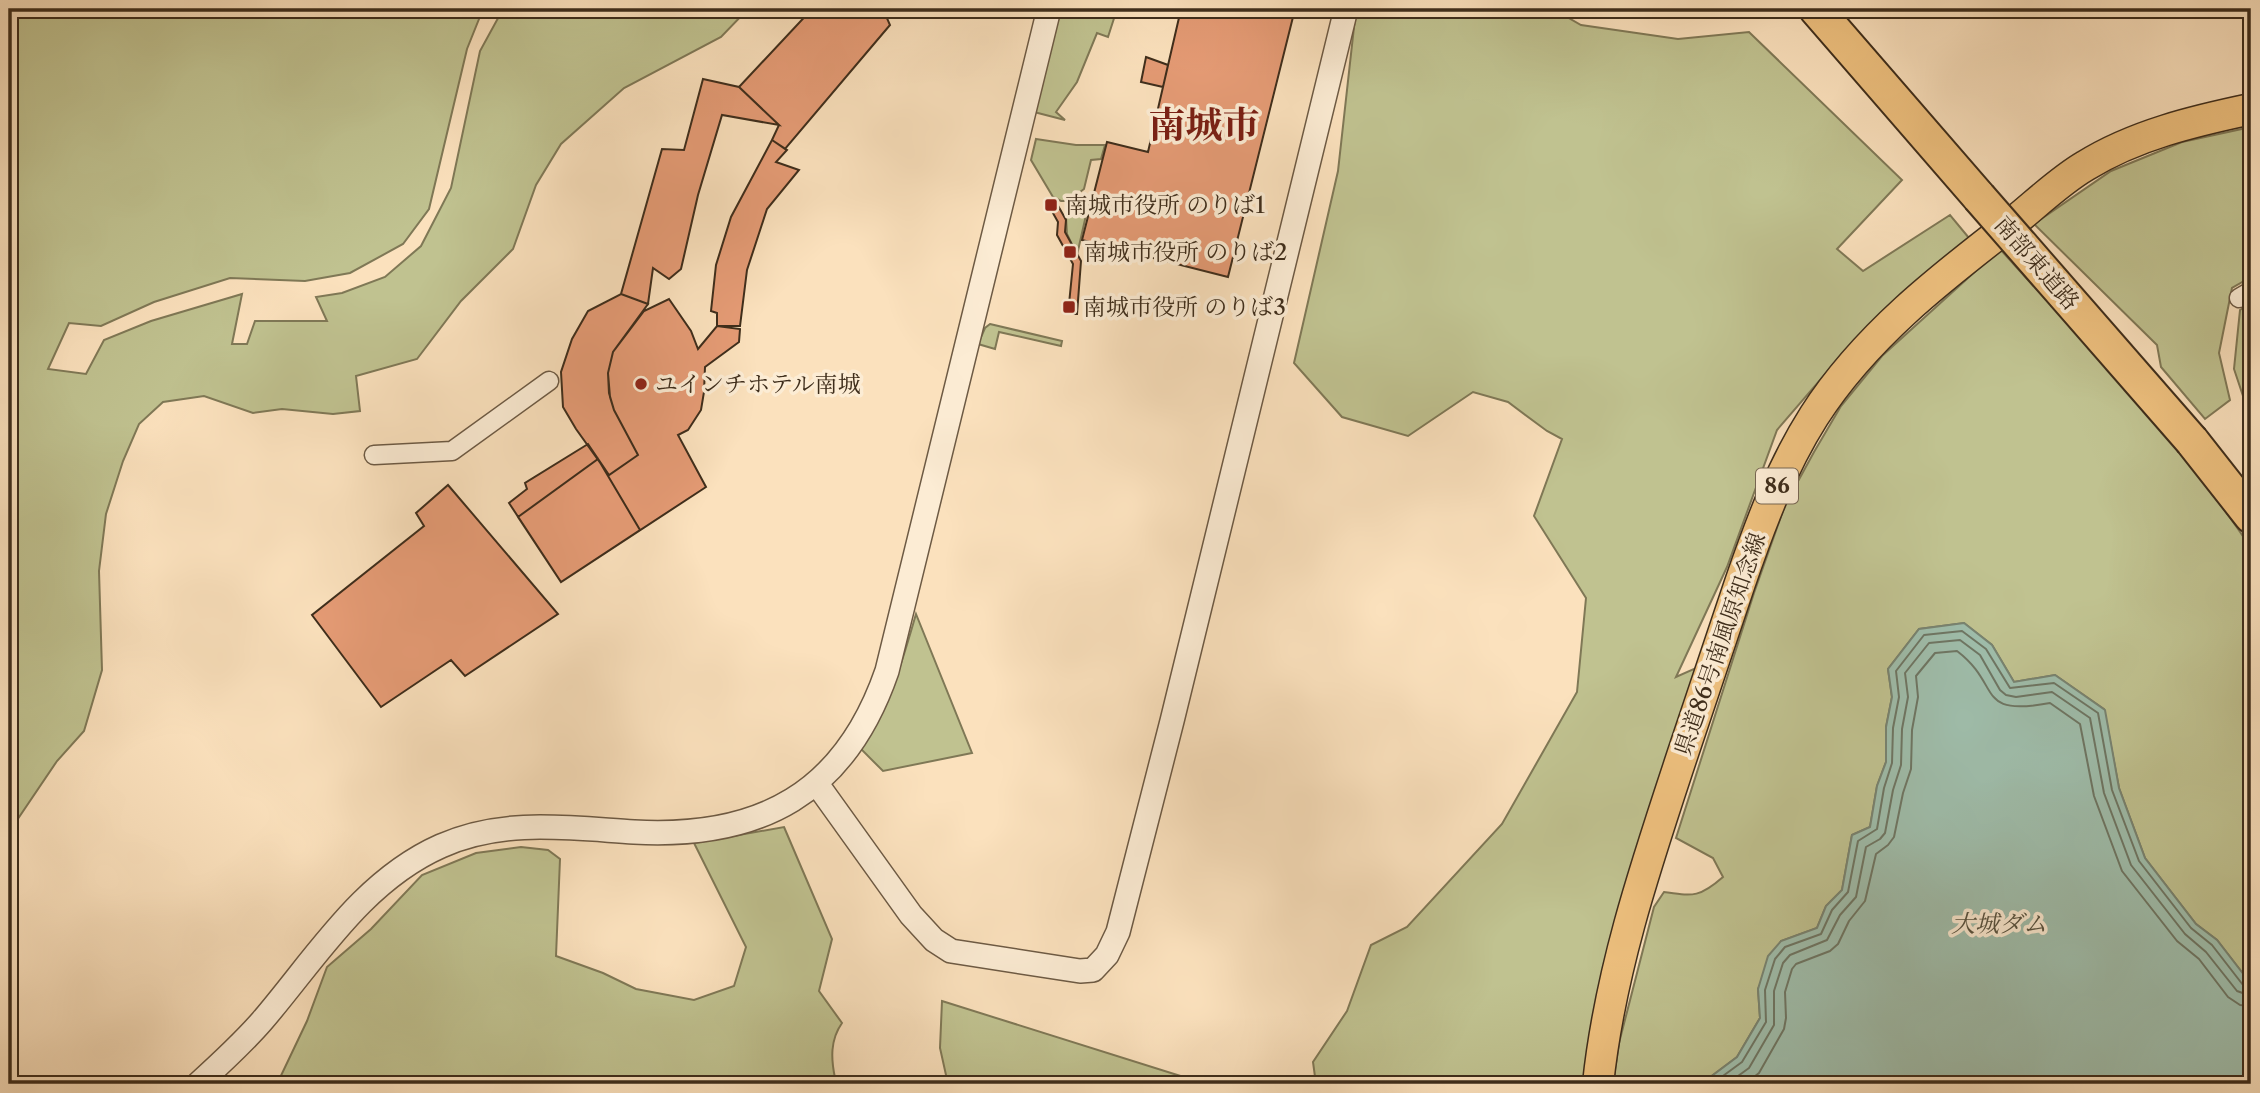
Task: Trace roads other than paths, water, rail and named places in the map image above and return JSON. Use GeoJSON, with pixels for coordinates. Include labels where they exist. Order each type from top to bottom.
{"type":"FeatureCollection","features":[{"type":"Feature","properties":{"kind":"highway","name":"南部東道路"},"geometry":{"type":"LineString","coordinates":[[1816,10],[2192,441],[2249,513]]}},
{"type":"Feature","properties":{"kind":"main road","name":"県道86号南風原知念線"},"geometry":{"type":"LineString","coordinates":[[1598,1084],[1619,961],[1645,870],[1766,509],[1814,416],[1863,351],[1899,316],[2084,166],[2148,137],[2202,120],[2251,109]]}},
{"type":"Feature","properties":{"kind":"street"},"geometry":{"type":"LineString","coordinates":[[198,1084],[261,1021],[332,934],[372,893],[391,875],[440,846],[493,830],[521,828],[664,833],[708,830],[751,819],[794,798],[817,784],[840,761],[865,725],[887,671],[1049,9]]}},
{"type":"Feature","properties":{"kind":"street"},"geometry":{"type":"LineString","coordinates":[[817,784],[911,915],[934,940],[950,951],[1080,971],[1093,970],[1107,955],[1118,932],[1172,721],[1346,9]]}},
{"type":"Feature","properties":{"kind":"street"},"geometry":{"type":"LineString","coordinates":[[374,455],[452,451],[549,381]]}},
{"type":"Feature","properties":{"kind":"water","name":"大城ダム"},"geometry":{"type":"Polygon","coordinates":[[[1964,623],[1992,645],[2014,682],[2055,675],[2105,710],[2119,788],[2145,858],[2196,924],[2217,940],[2251,984],[2251,1084],[1701,1084],[1737,1057],[1760,1018],[1758,989],[1768,956],[1781,941],[1817,928],[1826,906],[1842,890],[1852,835],[1870,827],[1877,786],[1886,762],[1886,727],[1892,697],[1888,669],[1919,629],[1964,623]]]}},
{"type":"Feature","properties":{"kind":"place","name":"南城市役所 のりば1"},"geometry":{"type":"Point","coordinates":[1051,205]}},
{"type":"Feature","properties":{"kind":"place","name":"南城市役所 のりば2"},"geometry":{"type":"Point","coordinates":[1070,252]}},
{"type":"Feature","properties":{"kind":"place","name":"南城市役所 のりば3"},"geometry":{"type":"Point","coordinates":[1069,307]}},
{"type":"Feature","properties":{"kind":"place","name":"ユインチホテル南城"},"geometry":{"type":"Point","coordinates":[641,384]}},
{"type":"Feature","properties":{"kind":"district","name":"南城市"},"geometry":{"type":"Point","coordinates":[1204,125]}}]}
